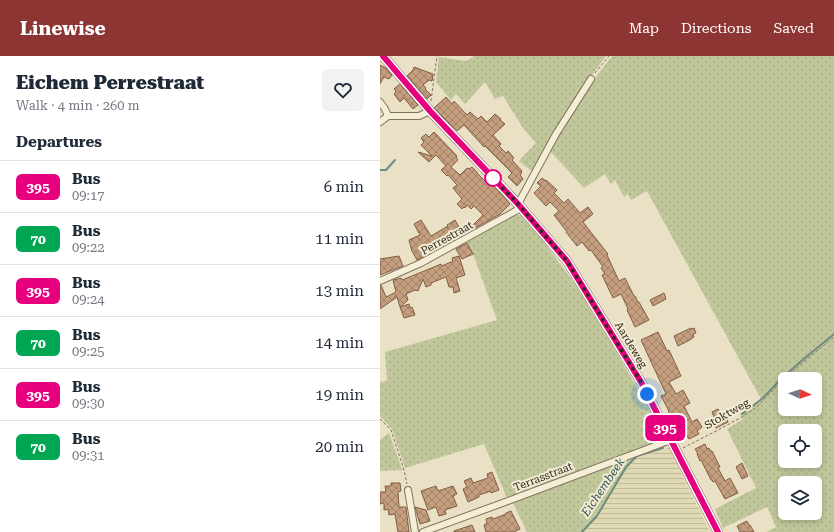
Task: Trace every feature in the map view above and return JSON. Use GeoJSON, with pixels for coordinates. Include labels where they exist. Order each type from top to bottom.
{"type":"FeatureCollection","features":[{"type":"Feature","properties":{"kind":"street","name":"Aardeweg"},"geometry":{"type":"LineString","coordinates":[[383,56],[430,111],[519,206],[567,261],[641,382],[718,532]]}},
{"type":"Feature","properties":{"kind":"street"},"geometry":{"type":"LineString","coordinates":[[519,206],[556,134],[591,79]]}},
{"type":"Feature","properties":{"kind":"street"},"geometry":{"type":"LineString","coordinates":[[380,102],[388,116]]}},
{"type":"Feature","properties":{"kind":"street"},"geometry":{"type":"LineString","coordinates":[[380,122],[388,116],[419,116],[430,111]]}},
{"type":"Feature","properties":{"kind":"street","name":"Perrestraat"},"geometry":{"type":"LineString","coordinates":[[380,281],[421,263],[519,206]]}},
{"type":"Feature","properties":{"kind":"street","name":"Terrasstraat"},"geometry":{"type":"LineString","coordinates":[[423,532],[671,440]]}},
{"type":"Feature","properties":{"kind":"street"},"geometry":{"type":"LineString","coordinates":[[408,490],[415,532]]}},
{"type":"Feature","properties":{"kind":"path"},"geometry":{"type":"LineString","coordinates":[[430,111],[437,56]]}},
{"type":"Feature","properties":{"kind":"path"},"geometry":{"type":"LineString","coordinates":[[591,79],[609,56]]}},
{"type":"Feature","properties":{"kind":"path","name":"Stoktweg"},"geometry":{"type":"LineString","coordinates":[[677,451],[740,418],[757,407],[776,387],[834,336]]}},
{"type":"Feature","properties":{"kind":"path"},"geometry":{"type":"LineString","coordinates":[[380,419],[391,430],[404,470],[408,490]]}},
{"type":"Feature","properties":{"kind":"shaded area"},"geometry":{"type":"Polygon","coordinates":[[[669,448],[710,532],[582,532],[597,516],[635,458],[669,448]]]}},
{"type":"Feature","properties":{"kind":"green space"},"geometry":{"type":"Polygon","coordinates":[[[473,56],[606,56],[577,98],[533,172],[519,161],[536,143],[523,128],[503,96],[495,99],[485,82],[465,104],[456,94],[451,100],[436,82],[439,57],[466,61],[473,56]]]}},
{"type":"Feature","properties":{"kind":"green space"},"geometry":{"type":"Polygon","coordinates":[[[612,56],[834,56],[834,532],[766,532],[776,527],[767,507],[723,528],[715,509],[756,488],[727,429],[743,419],[740,414],[761,399],[647,191],[631,200],[628,194],[624,197],[615,180],[611,184],[605,174],[584,188],[550,151],[574,109],[612,56]]]}},
{"type":"Feature","properties":{"kind":"green space"},"geometry":{"type":"Polygon","coordinates":[[[516,215],[521,215],[527,219],[575,284],[610,341],[665,437],[663,440],[507,498],[484,444],[405,468],[392,429],[380,416],[380,382],[387,381],[385,352],[497,320],[473,254],[467,242],[516,215]]]}},
{"type":"Feature","properties":{"kind":"green space"},"geometry":{"type":"Polygon","coordinates":[[[389,433],[403,470],[380,471],[380,440],[389,433]]]}},
{"type":"Feature","properties":{"kind":"green space"},"geometry":{"type":"Polygon","coordinates":[[[635,458],[597,516],[582,532],[527,532],[512,501],[635,458]]]}},
{"type":"Feature","properties":{"kind":"building"},"geometry":{"type":"Polygon","coordinates":[[[380,65],[386,68],[392,75],[389,79],[384,77],[380,84],[380,65]]]}},
{"type":"Feature","properties":{"kind":"building"},"geometry":{"type":"Polygon","coordinates":[[[414,67],[433,74],[432,81],[429,80],[423,85],[431,95],[427,99],[407,76],[414,67]]]}},
{"type":"Feature","properties":{"kind":"building"},"geometry":{"type":"Polygon","coordinates":[[[400,84],[418,105],[413,109],[404,98],[400,102],[394,94],[396,91],[394,89],[400,84]]]}},
{"type":"Feature","properties":{"kind":"building"},"geometry":{"type":"Polygon","coordinates":[[[446,97],[452,104],[454,101],[467,115],[470,112],[478,119],[481,116],[487,122],[495,114],[505,124],[493,135],[501,144],[499,146],[506,153],[508,151],[514,158],[512,160],[522,171],[520,175],[523,179],[517,186],[508,177],[512,173],[485,146],[484,147],[464,125],[457,131],[434,108],[446,97]]]}},
{"type":"Feature","properties":{"kind":"building"},"geometry":{"type":"Polygon","coordinates":[[[434,132],[457,156],[456,157],[458,160],[451,167],[460,175],[466,169],[472,167],[487,183],[489,181],[510,204],[500,214],[475,228],[473,225],[483,215],[474,206],[471,209],[467,205],[462,209],[457,204],[462,199],[453,188],[457,185],[441,170],[446,166],[436,155],[429,162],[418,152],[432,156],[421,145],[424,142],[421,138],[426,134],[429,137],[434,132]]]}},
{"type":"Feature","properties":{"kind":"building"},"geometry":{"type":"Polygon","coordinates":[[[542,178],[557,190],[554,193],[564,203],[568,199],[580,213],[588,207],[593,214],[583,222],[608,254],[607,255],[619,281],[625,278],[649,320],[635,327],[621,294],[613,298],[602,275],[605,274],[601,268],[603,267],[591,250],[589,251],[582,242],[577,246],[554,215],[559,211],[550,202],[546,206],[534,193],[541,186],[537,183],[542,178]]]}},
{"type":"Feature","properties":{"kind":"building"},"geometry":{"type":"Polygon","coordinates":[[[421,220],[431,236],[455,220],[463,234],[441,247],[438,242],[424,251],[426,255],[417,260],[412,251],[409,240],[420,235],[414,224],[421,220]]]}},
{"type":"Feature","properties":{"kind":"building"},"geometry":{"type":"Polygon","coordinates":[[[467,243],[473,254],[462,259],[456,249],[467,243]]]}},
{"type":"Feature","properties":{"kind":"building"},"geometry":{"type":"Polygon","coordinates":[[[399,256],[403,266],[380,275],[380,259],[399,256]]]}},
{"type":"Feature","properties":{"kind":"building"},"geometry":{"type":"Polygon","coordinates":[[[459,256],[465,275],[456,278],[460,291],[454,293],[453,287],[449,287],[446,277],[431,283],[431,285],[426,287],[423,279],[418,291],[415,290],[406,294],[408,300],[400,307],[397,297],[380,309],[380,285],[386,297],[396,292],[393,280],[401,278],[402,280],[441,264],[442,266],[453,261],[452,258],[459,256]]]}},
{"type":"Feature","properties":{"kind":"building"},"geometry":{"type":"Polygon","coordinates":[[[664,293],[666,299],[653,306],[650,300],[664,293]]]}},
{"type":"Feature","properties":{"kind":"building"},"geometry":{"type":"Polygon","coordinates":[[[409,304],[415,315],[404,318],[400,307],[409,304]]]}},
{"type":"Feature","properties":{"kind":"building"},"geometry":{"type":"Polygon","coordinates":[[[694,328],[696,333],[693,334],[694,337],[678,346],[674,336],[694,328]]]}},
{"type":"Feature","properties":{"kind":"building"},"geometry":{"type":"Polygon","coordinates":[[[658,332],[667,351],[669,350],[681,376],[669,382],[676,394],[683,390],[690,403],[684,406],[692,422],[697,419],[702,427],[697,431],[699,434],[689,439],[678,418],[674,420],[668,411],[661,396],[666,394],[641,340],[658,332]]]}},
{"type":"Feature","properties":{"kind":"building"},"geometry":{"type":"Polygon","coordinates":[[[718,409],[722,418],[726,416],[728,422],[716,428],[714,423],[716,422],[712,412],[718,409]]]}},
{"type":"Feature","properties":{"kind":"building"},"geometry":{"type":"Polygon","coordinates":[[[705,444],[707,449],[709,448],[710,451],[712,451],[720,467],[718,468],[725,481],[730,478],[738,493],[725,499],[715,481],[713,482],[711,480],[695,449],[705,444]]]}},
{"type":"Feature","properties":{"kind":"building"},"geometry":{"type":"Polygon","coordinates":[[[742,463],[748,476],[742,479],[736,467],[742,463]]]}},
{"type":"Feature","properties":{"kind":"building"},"geometry":{"type":"Polygon","coordinates":[[[492,472],[499,490],[479,495],[479,497],[468,502],[463,489],[467,487],[464,481],[471,478],[473,483],[488,478],[487,474],[492,472]]]}},
{"type":"Feature","properties":{"kind":"building"},"geometry":{"type":"Polygon","coordinates":[[[391,483],[400,483],[401,491],[398,492],[399,507],[406,507],[409,532],[398,532],[395,514],[389,515],[388,509],[384,510],[384,503],[380,504],[380,492],[386,492],[385,486],[391,486],[391,483]]]}},
{"type":"Feature","properties":{"kind":"building"},"geometry":{"type":"Polygon","coordinates":[[[436,486],[438,491],[453,486],[457,494],[453,496],[457,506],[445,510],[446,514],[439,516],[436,507],[428,510],[421,491],[436,486]]]}},
{"type":"Feature","properties":{"kind":"building"},"geometry":{"type":"Polygon","coordinates":[[[415,507],[426,510],[430,521],[420,524],[415,507]]]}},
{"type":"Feature","properties":{"kind":"building"},"geometry":{"type":"Polygon","coordinates":[[[511,511],[520,529],[514,532],[486,532],[484,525],[487,523],[486,519],[492,517],[493,519],[511,511]]]}},
{"type":"Feature","properties":{"kind":"building"},"geometry":{"type":"Polygon","coordinates":[[[747,521],[754,532],[740,532],[737,526],[747,521]]]}},
{"type":"Feature","properties":{"kind":"building"},"geometry":{"type":"Polygon","coordinates":[[[472,525],[475,532],[454,532],[454,531],[472,525]]]}},
{"type":"Feature","properties":{"kind":"waterway"},"geometry":{"type":"LineString","coordinates":[[380,170],[386,170],[395,160]]}},
{"type":"Feature","properties":{"kind":"waterway","name":"Eichembeek"},"geometry":{"type":"LineString","coordinates":[[742,414],[763,398],[780,380],[834,334]]}},
{"type":"Feature","properties":{"kind":"waterway","name":"Eichembeek"},"geometry":{"type":"LineString","coordinates":[[582,532],[597,516],[626,467],[637,456],[663,448]]}},
{"type":"Feature","properties":{"kind":"bus line","name":"395"},"geometry":{"type":"LineString","coordinates":[[383,56],[430,111],[518,204],[567,261],[641,382],[718,532]]}},
{"type":"Feature","properties":{"kind":"route"},"geometry":{"type":"LineString","coordinates":[[493,178],[518,204],[567,261],[647,394]]}}]}
